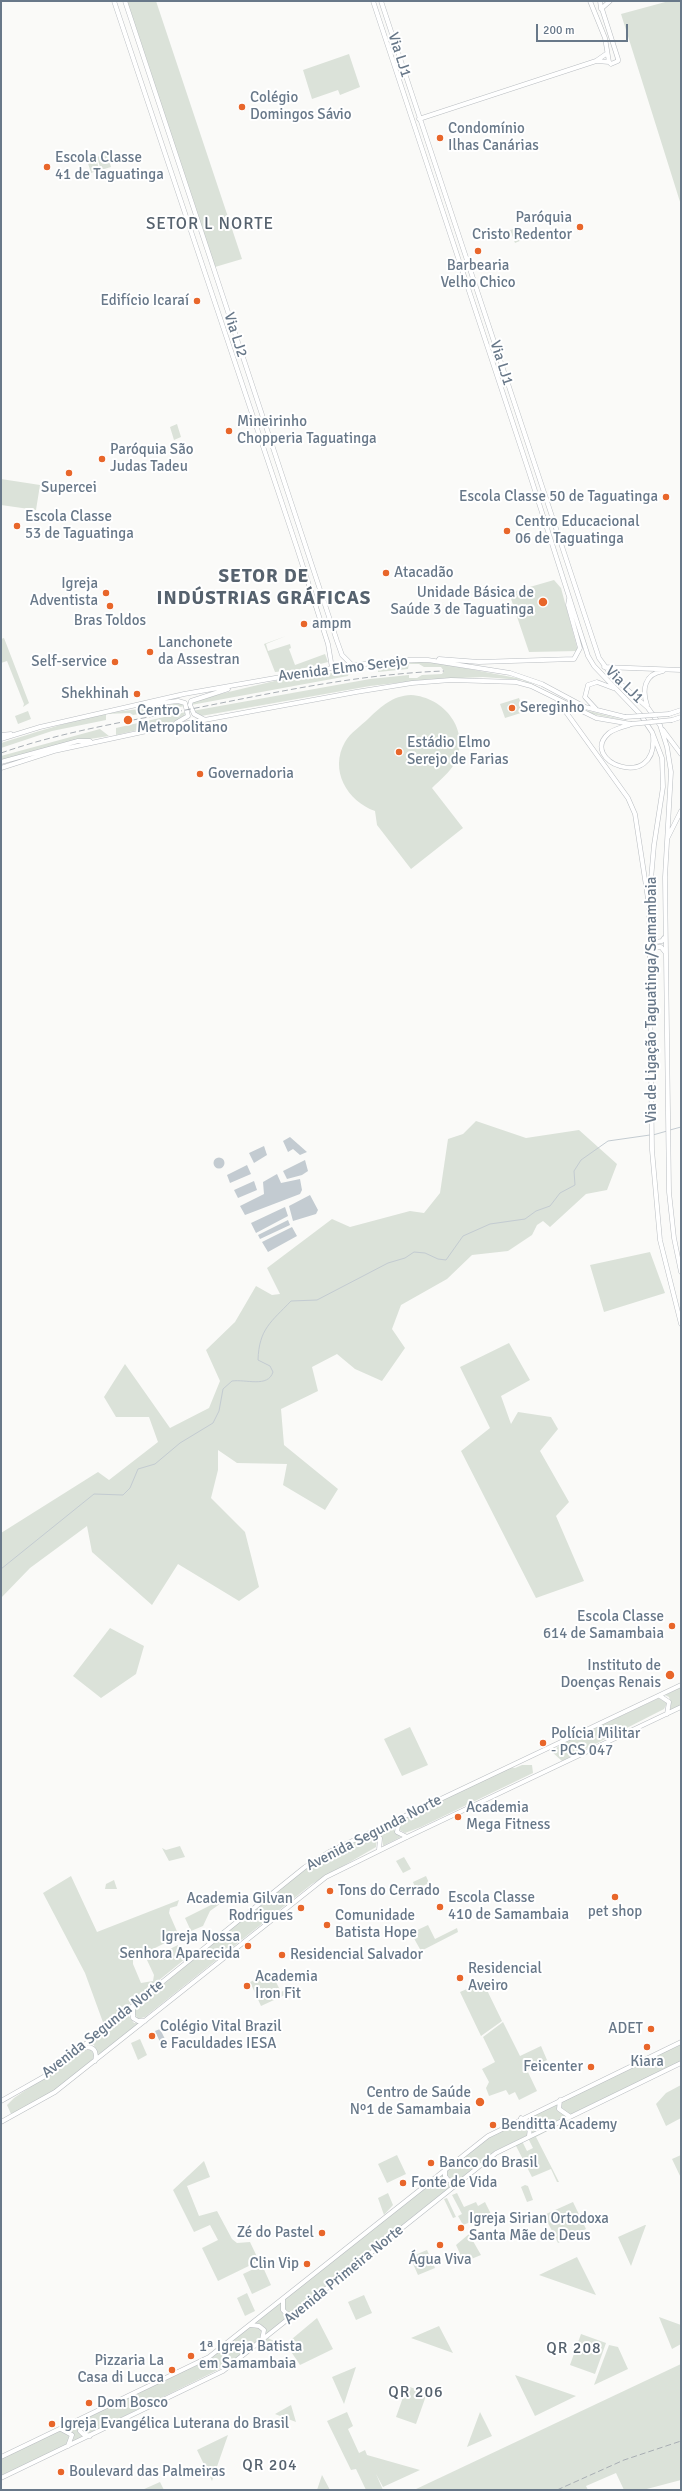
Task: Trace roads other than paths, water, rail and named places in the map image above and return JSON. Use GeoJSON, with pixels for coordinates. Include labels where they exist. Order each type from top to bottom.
{"type":"FeatureCollection","features":[{"type":"Feature","properties":{"kind":"main road","name":"Via LJ2"},"geometry":{"type":"LineString","coordinates":[[114,1],[305,573],[328,644],[332,668]]}},
{"type":"Feature","properties":{"kind":"main road","name":"Via LJ2"},"geometry":{"type":"LineString","coordinates":[[125,1],[342,655],[352,665]]}},
{"type":"Feature","properties":{"kind":"main road","name":"Via LJ1"},"geometry":{"type":"LineString","coordinates":[[373,1],[520,443],[588,656],[594,666],[616,689]]}},
{"type":"Feature","properties":{"kind":"main road","name":"Via LJ1"},"geometry":{"type":"LineString","coordinates":[[381,1],[584,616],[604,667],[648,708]]}},
{"type":"Feature","properties":{"kind":"main road"},"geometry":{"type":"LineString","coordinates":[[590,1],[605,38],[609,62]]}},
{"type":"Feature","properties":{"kind":"main road"},"geometry":{"type":"LineString","coordinates":[[596,61],[609,62],[611,64],[618,62],[600,1]]}},
{"type":"Feature","properties":{"kind":"main road"},"geometry":{"type":"LineString","coordinates":[[595,11],[602,8],[610,1]]}},
{"type":"Feature","properties":{"kind":"main road"},"geometry":{"type":"LineString","coordinates":[[378,16],[381,17],[385,15]]}},
{"type":"Feature","properties":{"kind":"main road"},"geometry":{"type":"LineString","coordinates":[[380,25],[383,22],[388,25]]}},
{"type":"Feature","properties":{"kind":"main road"},"geometry":{"type":"LineString","coordinates":[[420,119],[596,61],[607,52],[615,49]]}},
{"type":"Feature","properties":{"kind":"main road"},"geometry":{"type":"LineString","coordinates":[[131,52],[141,51]]}},
{"type":"Feature","properties":{"kind":"main road"},"geometry":{"type":"LineString","coordinates":[[133,57],[141,51]]}},
{"type":"Feature","properties":{"kind":"main road"},"geometry":{"type":"LineString","coordinates":[[425,159],[429,160],[433,157]]}},
{"type":"Feature","properties":{"kind":"main road"},"geometry":{"type":"LineString","coordinates":[[428,167],[435,166]]}},
{"type":"Feature","properties":{"kind":"main road"},"geometry":{"type":"LineString","coordinates":[[185,213],[194,210]]}},
{"type":"Feature","properties":{"kind":"main road"},"geometry":{"type":"LineString","coordinates":[[225,331],[233,329]]}},
{"type":"Feature","properties":{"kind":"main road"},"geometry":{"type":"LineString","coordinates":[[227,337],[235,335]]}},
{"type":"Feature","properties":{"kind":"main road"},"geometry":{"type":"LineString","coordinates":[[517,434],[524,432]]}},
{"type":"Feature","properties":{"kind":"main road"},"geometry":{"type":"LineString","coordinates":[[520,443],[523,440],[527,442]]}},
{"type":"Feature","properties":{"kind":"main road"},"geometry":{"type":"LineString","coordinates":[[275,482],[283,480]]}},
{"type":"Feature","properties":{"kind":"main road"},"geometry":{"type":"LineString","coordinates":[[278,491],[286,488]]}},
{"type":"Feature","properties":{"kind":"main road"},"geometry":{"type":"LineString","coordinates":[[305,573],[310,576],[315,574]]}},
{"type":"Feature","properties":{"kind":"main road"},"geometry":{"type":"LineString","coordinates":[[568,591],[572,594],[576,591]]}},
{"type":"Feature","properties":{"kind":"main road"},"geometry":{"type":"LineString","coordinates":[[428,660],[479,662],[574,659],[580,648],[568,605],[569,597]]}},
{"type":"Feature","properties":{"kind":"main road"},"geometry":{"type":"LineString","coordinates":[[576,619],[584,616]]}},
{"type":"Feature","properties":{"kind":"main road","name":"Avenida Elmo Serejo"},"geometry":{"type":"LineString","coordinates":[[1,739],[15,734],[136,705],[237,685],[352,665],[428,660],[526,678],[571,701],[602,712],[625,717],[669,714],[681,710]]}},
{"type":"Feature","properties":{"kind":"main road"},"geometry":{"type":"LineString","coordinates":[[604,667],[681,671]]}},
{"type":"Feature","properties":{"kind":"main road"},"geometry":{"type":"LineString","coordinates":[[648,708],[644,692],[645,684],[648,678],[658,672],[681,671]]}},
{"type":"Feature","properties":{"kind":"main road","name":"Avenida Elmo Serejo"},"geometry":{"type":"LineString","coordinates":[[1,768],[93,742],[161,728],[356,692],[412,683],[451,680],[516,682],[531,686],[558,701],[596,718],[630,724],[672,720],[681,717]]}},
{"type":"Feature","properties":{"kind":"main road"},"geometry":{"type":"LineString","coordinates":[[602,712],[588,703],[585,697],[588,685],[597,682],[616,689]]}},
{"type":"Feature","properties":{"kind":"main road"},"geometry":{"type":"LineString","coordinates":[[204,720],[194,714],[190,705],[191,702],[237,685]]}},
{"type":"Feature","properties":{"kind":"main road","name":"Via de Ligação Taguatinga/Samambaia"},"geometry":{"type":"LineString","coordinates":[[616,689],[632,703],[652,732],[662,758],[664,771],[649,902],[651,937],[652,1150],[660,1240],[671,1292],[681,1324]]}},
{"type":"Feature","properties":{"kind":"main road"},"geometry":{"type":"LineString","coordinates":[[136,705],[178,701],[185,703],[188,708],[185,719],[161,728]]}},
{"type":"Feature","properties":{"kind":"main road"},"geometry":{"type":"LineString","coordinates":[[558,701],[628,798],[635,814],[649,902]]}},
{"type":"Feature","properties":{"kind":"main road","name":"Via de Ligação Taguatinga/Samambaia"},"geometry":{"type":"LineString","coordinates":[[648,708],[660,725],[667,747],[671,772],[667,839],[665,936],[668,1150],[671,1215],[681,1272]]}},
{"type":"Feature","properties":{"kind":"main road"},"geometry":{"type":"LineString","coordinates":[[630,724],[612,731],[606,737],[603,752],[607,760],[614,765],[623,768],[636,767],[645,762],[653,748],[652,732]]}},
{"type":"Feature","properties":{"kind":"main road"},"geometry":{"type":"LineString","coordinates":[[660,725],[681,754]]}},
{"type":"Feature","properties":{"kind":"main road"},"geometry":{"type":"LineString","coordinates":[[1,735],[15,734]]}},
{"type":"Feature","properties":{"kind":"main road"},"geometry":{"type":"LineString","coordinates":[[1,762],[78,742],[93,742]]}},
{"type":"Feature","properties":{"kind":"main road"},"geometry":{"type":"LineString","coordinates":[[667,839],[681,811]]}},
{"type":"Feature","properties":{"kind":"main road"},"geometry":{"type":"LineString","coordinates":[[651,937],[656,942],[662,941],[665,936]]}},
{"type":"Feature","properties":{"kind":"main road"},"geometry":{"type":"LineString","coordinates":[[651,952],[654,947],[661,947],[665,952]]}},
{"type":"Feature","properties":{"kind":"main road","name":"Avenida Segunda Norte"},"geometry":{"type":"LineString","coordinates":[[1,2101],[47,2075],[305,1867],[329,1852],[681,1685]]}},
{"type":"Feature","properties":{"kind":"main road"},"geometry":{"type":"LineString","coordinates":[[660,1696],[669,1702],[667,1714]]}},
{"type":"Feature","properties":{"kind":"main road","name":"Avenida Segunda Norte"},"geometry":{"type":"LineString","coordinates":[[1,2122],[41,2101],[95,2061],[318,1883],[379,1850],[681,1707]]}},
{"type":"Feature","properties":{"kind":"main road"},"geometry":{"type":"LineString","coordinates":[[399,1819],[397,1832],[407,1837]]}},
{"type":"Feature","properties":{"kind":"main road"},"geometry":{"type":"LineString","coordinates":[[370,1833],[380,1838],[379,1850]]}},
{"type":"Feature","properties":{"kind":"main road"},"geometry":{"type":"LineString","coordinates":[[134,2006],[133,2018],[138,2021],[146,2021]]}},
{"type":"Feature","properties":{"kind":"main road","name":"Avenida Primeira Norte"},"geometry":{"type":"LineString","coordinates":[[1,2457],[200,2362],[251,2325],[445,2168],[488,2136],[521,2118],[681,2042]]}},
{"type":"Feature","properties":{"kind":"main road"},"geometry":{"type":"LineString","coordinates":[[80,2049],[89,2047],[94,2049],[97,2054],[95,2061]]}},
{"type":"Feature","properties":{"kind":"main road","name":"Avenida Primeira Norte"},"geometry":{"type":"LineString","coordinates":[[1,2478],[206,2381],[231,2365],[262,2341],[496,2153],[681,2062]]}},
{"type":"Feature","properties":{"kind":"main road"},"geometry":{"type":"LineString","coordinates":[[560,2100],[559,2109],[569,2116]]}},
{"type":"Feature","properties":{"kind":"main road"},"geometry":{"type":"LineString","coordinates":[[521,2118],[530,2125],[529,2136]]}},
{"type":"Feature","properties":{"kind":"main road"},"geometry":{"type":"LineString","coordinates":[[445,2168],[446,2178],[450,2182],[458,2182]]}},
{"type":"Feature","properties":{"kind":"main road"},"geometry":{"type":"LineString","coordinates":[[283,2299],[283,2310],[287,2314],[294,2315]]}},
{"type":"Feature","properties":{"kind":"main road"},"geometry":{"type":"LineString","coordinates":[[251,2325],[260,2326],[264,2330],[262,2341]]}},
{"type":"Feature","properties":{"kind":"main road"},"geometry":{"type":"LineString","coordinates":[[83,2418],[79,2426],[80,2431],[83,2434],[91,2436]]}},
{"type":"Feature","properties":{"kind":"main road"},"geometry":{"type":"LineString","coordinates":[[61,2429],[72,2435],[68,2446]]}},
{"type":"Feature","properties":{"kind":"waterway"},"geometry":{"type":"LineString","coordinates":[[164,706],[165,710]]}},
{"type":"Feature","properties":{"kind":"waterway"},"geometry":{"type":"LineString","coordinates":[[670,1130],[681,1127]]}},
{"type":"Feature","properties":{"kind":"waterway"},"geometry":{"type":"LineString","coordinates":[[653,1135],[667,1131]]}},
{"type":"Feature","properties":{"kind":"waterway"},"geometry":{"type":"LineString","coordinates":[[1,1569],[94,1494],[123,1495],[130,1488],[138,1469],[155,1464],[180,1443],[213,1423],[219,1411],[223,1389],[232,1381],[256,1382],[266,1380],[270,1377],[273,1372],[270,1366],[258,1360],[261,1341],[267,1327],[291,1301],[317,1300],[388,1263],[405,1258],[414,1252],[425,1253],[438,1259],[446,1260],[463,1236],[490,1224],[525,1219],[536,1211],[550,1206],[560,1193],[575,1185],[574,1171],[581,1160],[608,1141],[650,1135]]}},
{"type":"Feature","properties":{"kind":"railway"},"geometry":{"type":"LineString","coordinates":[[1,753],[25,745],[97,727],[288,690],[381,676],[444,671]]}},
{"type":"Feature","properties":{"kind":"railway"},"geometry":{"type":"LineString","coordinates":[[557,2490],[624,2460],[681,2441]]}},
{"type":"Feature","properties":{"kind":"place","name":"Colégio Domingos Sávio"},"geometry":{"type":"Point","coordinates":[242,107]}},
{"type":"Feature","properties":{"kind":"place","name":"Condomínio Ilhas Canárias"},"geometry":{"type":"Point","coordinates":[440,138]}},
{"type":"Feature","properties":{"kind":"place","name":"Escola Classe 41 de Taguatinga"},"geometry":{"type":"Point","coordinates":[47,167]}},
{"type":"Feature","properties":{"kind":"place","name":"Paróquia Cristo Redentor"},"geometry":{"type":"Point","coordinates":[580,227]}},
{"type":"Feature","properties":{"kind":"place","name":"Barbearia Velho Chico"},"geometry":{"type":"Point","coordinates":[478,251]}},
{"type":"Feature","properties":{"kind":"place","name":"Edifício Icaraí"},"geometry":{"type":"Point","coordinates":[197,301]}},
{"type":"Feature","properties":{"kind":"place","name":"Mineirinho Chopperia Taguatinga"},"geometry":{"type":"Point","coordinates":[229,431]}},
{"type":"Feature","properties":{"kind":"place","name":"Paróquia São Judas Tadeu"},"geometry":{"type":"Point","coordinates":[102,459]}},
{"type":"Feature","properties":{"kind":"place","name":"Supercei"},"geometry":{"type":"Point","coordinates":[69,473]}},
{"type":"Feature","properties":{"kind":"place","name":"Escola Classe 50 de Taguatinga"},"geometry":{"type":"Point","coordinates":[666,497]}},
{"type":"Feature","properties":{"kind":"place","name":"Escola Classe 53 de Taguatinga"},"geometry":{"type":"Point","coordinates":[17,526]}},
{"type":"Feature","properties":{"kind":"place","name":"Centro Educacional 06 de Taguatinga"},"geometry":{"type":"Point","coordinates":[507,531]}},
{"type":"Feature","properties":{"kind":"place","name":"Atacadão"},"geometry":{"type":"Point","coordinates":[386,573]}},
{"type":"Feature","properties":{"kind":"place","name":"Igreja Adventista"},"geometry":{"type":"Point","coordinates":[106,593]}},
{"type":"Feature","properties":{"kind":"place","name":"Unidade Básica de Saúde 3 de Taguatinga"},"geometry":{"type":"Point","coordinates":[543,602]}},
{"type":"Feature","properties":{"kind":"place","name":"Bras Toldos"},"geometry":{"type":"Point","coordinates":[110,606]}},
{"type":"Feature","properties":{"kind":"place","name":"ampm"},"geometry":{"type":"Point","coordinates":[304,624]}},
{"type":"Feature","properties":{"kind":"place","name":"Lanchonete da Assestran"},"geometry":{"type":"Point","coordinates":[150,652]}},
{"type":"Feature","properties":{"kind":"place","name":"Self-service"},"geometry":{"type":"Point","coordinates":[115,662]}},
{"type":"Feature","properties":{"kind":"place","name":"Shekhinah"},"geometry":{"type":"Point","coordinates":[137,694]}},
{"type":"Feature","properties":{"kind":"place","name":"Sereginho"},"geometry":{"type":"Point","coordinates":[512,708]}},
{"type":"Feature","properties":{"kind":"place","name":"Centro Metropolitano"},"geometry":{"type":"Point","coordinates":[128,720]}},
{"type":"Feature","properties":{"kind":"place","name":"Estádio Elmo Serejo de Farias"},"geometry":{"type":"Point","coordinates":[399,752]}},
{"type":"Feature","properties":{"kind":"place","name":"Governadoria"},"geometry":{"type":"Point","coordinates":[200,774]}},
{"type":"Feature","properties":{"kind":"place","name":"Escola Classe 614 de Samambaia"},"geometry":{"type":"Point","coordinates":[672,1626]}},
{"type":"Feature","properties":{"kind":"place","name":"Instituto de Doenças Renais"},"geometry":{"type":"Point","coordinates":[670,1675]}},
{"type":"Feature","properties":{"kind":"place","name":"Polícia Militar - PCS 047"},"geometry":{"type":"Point","coordinates":[543,1743]}},
{"type":"Feature","properties":{"kind":"place","name":"Academia Mega Fitness"},"geometry":{"type":"Point","coordinates":[458,1817]}},
{"type":"Feature","properties":{"kind":"place","name":"Tons do Cerrado"},"geometry":{"type":"Point","coordinates":[330,1891]}},
{"type":"Feature","properties":{"kind":"place","name":"pet shop"},"geometry":{"type":"Point","coordinates":[615,1897]}},
{"type":"Feature","properties":{"kind":"place","name":"Escola Classe 410 de Samambaia"},"geometry":{"type":"Point","coordinates":[440,1907]}},
{"type":"Feature","properties":{"kind":"place","name":"Academia Gilvan Rodrigues"},"geometry":{"type":"Point","coordinates":[301,1908]}},
{"type":"Feature","properties":{"kind":"place","name":"Comunidade Batista Hope"},"geometry":{"type":"Point","coordinates":[327,1925]}},
{"type":"Feature","properties":{"kind":"place","name":"Igreja Nossa Senhora Aparecida"},"geometry":{"type":"Point","coordinates":[248,1946]}},
{"type":"Feature","properties":{"kind":"place","name":"Residencial Salvador"},"geometry":{"type":"Point","coordinates":[282,1955]}},
{"type":"Feature","properties":{"kind":"place","name":"Residencial Aveiro"},"geometry":{"type":"Point","coordinates":[460,1978]}},
{"type":"Feature","properties":{"kind":"place","name":"Academia Iron Fit"},"geometry":{"type":"Point","coordinates":[247,1986]}},
{"type":"Feature","properties":{"kind":"place","name":"ADET"},"geometry":{"type":"Point","coordinates":[651,2029]}},
{"type":"Feature","properties":{"kind":"place","name":"Colégio Vital Brazil e Faculdades IESA"},"geometry":{"type":"Point","coordinates":[152,2036]}},
{"type":"Feature","properties":{"kind":"place","name":"Kiara"},"geometry":{"type":"Point","coordinates":[647,2047]}},
{"type":"Feature","properties":{"kind":"place","name":"Feicenter"},"geometry":{"type":"Point","coordinates":[591,2067]}},
{"type":"Feature","properties":{"kind":"place","name":"Centro de Saúde Nº1 de Samambaia"},"geometry":{"type":"Point","coordinates":[480,2102]}},
{"type":"Feature","properties":{"kind":"place","name":"Benditta Academy"},"geometry":{"type":"Point","coordinates":[493,2125]}},
{"type":"Feature","properties":{"kind":"place","name":"Banco do Brasil"},"geometry":{"type":"Point","coordinates":[431,2163]}},
{"type":"Feature","properties":{"kind":"place","name":"Fonte de Vida"},"geometry":{"type":"Point","coordinates":[403,2183]}},
{"type":"Feature","properties":{"kind":"place","name":"Igreja Sirian Ortodoxa Santa Mãe de Deus"},"geometry":{"type":"Point","coordinates":[461,2228]}},
{"type":"Feature","properties":{"kind":"place","name":"Zé do Pastel"},"geometry":{"type":"Point","coordinates":[322,2233]}},
{"type":"Feature","properties":{"kind":"place","name":"Água Viva"},"geometry":{"type":"Point","coordinates":[440,2245]}},
{"type":"Feature","properties":{"kind":"place","name":"Clin Vip"},"geometry":{"type":"Point","coordinates":[307,2264]}},
{"type":"Feature","properties":{"kind":"place","name":"1ª Igreja Batista em Samambaia"},"geometry":{"type":"Point","coordinates":[191,2356]}},
{"type":"Feature","properties":{"kind":"place","name":"Pizzaria La Casa di Lucca"},"geometry":{"type":"Point","coordinates":[172,2370]}},
{"type":"Feature","properties":{"kind":"place","name":"Dom Bosco"},"geometry":{"type":"Point","coordinates":[89,2403]}},
{"type":"Feature","properties":{"kind":"place","name":"Igreja Evangélica Luterana do Brasil"},"geometry":{"type":"Point","coordinates":[52,2424]}},
{"type":"Feature","properties":{"kind":"place","name":"Boulevard das Palmeiras"},"geometry":{"type":"Point","coordinates":[61,2472]}},
{"type":"Feature","properties":{"kind":"district","name":"SETOR L NORTE"},"geometry":{"type":"Point","coordinates":[210,225]}},
{"type":"Feature","properties":{"kind":"district","name":"SETOR DE INDÚSTRIAS GRÁFICAS"},"geometry":{"type":"Point","coordinates":[264,588]}},
{"type":"Feature","properties":{"kind":"district","name":"QR 208"},"geometry":{"type":"Point","coordinates":[574,2349]}},
{"type":"Feature","properties":{"kind":"district","name":"QR 206"},"geometry":{"type":"Point","coordinates":[416,2393]}},
{"type":"Feature","properties":{"kind":"district","name":"QR 204"},"geometry":{"type":"Point","coordinates":[270,2466]}}]}
